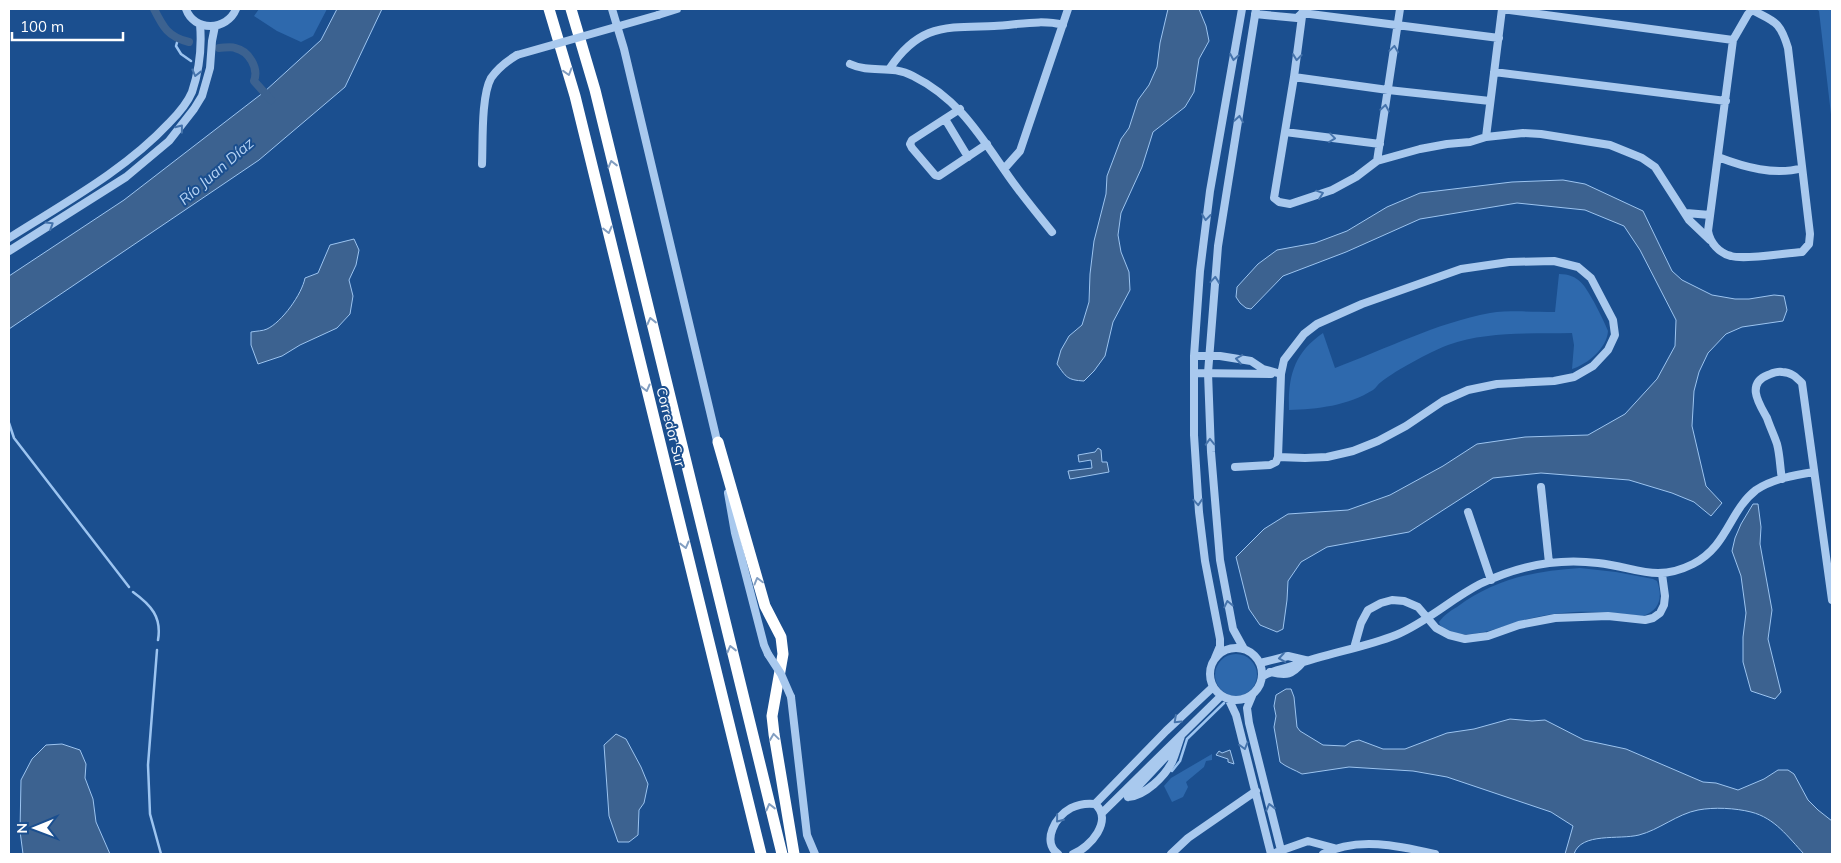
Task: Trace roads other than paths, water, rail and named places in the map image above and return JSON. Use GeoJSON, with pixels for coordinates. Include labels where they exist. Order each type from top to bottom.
{"type":"FeatureCollection","features":[{"type":"Feature","properties":{"kind":"highway","name":"Corredor Sur"},"geometry":{"type":"LineString","coordinates":[[549,9],[575,96],[761,854]]}},
{"type":"Feature","properties":{"kind":"highway","name":"Corredor Sur"},"geometry":{"type":"LineString","coordinates":[[571,9],[595,90],[782,854]]}},
{"type":"Feature","properties":{"kind":"highway"},"geometry":{"type":"LineString","coordinates":[[718,442],[765,606],[781,637],[783,654],[772,716],[794,854]]}},
{"type":"Feature","properties":{"kind":"street"},"geometry":{"type":"LineString","coordinates":[[186,9],[193,20],[200,24],[215,26],[226,22],[236,9]]}},
{"type":"Feature","properties":{"kind":"street"},"geometry":{"type":"LineString","coordinates":[[612,9],[626,58],[718,442],[735,533],[764,645],[781,674],[791,697],[807,835],[815,854]]}},
{"type":"Feature","properties":{"kind":"street"},"geometry":{"type":"LineString","coordinates":[[482,164],[486,93],[491,79],[500,66],[518,55],[677,9]]}},
{"type":"Feature","properties":{"kind":"street"},"geometry":{"type":"LineString","coordinates":[[1004,169],[1020,151],[1068,9]]}},
{"type":"Feature","properties":{"kind":"street"},"geometry":{"type":"LineString","coordinates":[[1242,9],[1210,191],[1200,271],[1194,356],[1194,435],[1199,512],[1205,561],[1220,639],[1220,646],[1210,670],[1213,687],[1221,696],[1237,701],[1252,696],[1257,691],[1266,674]]}},
{"type":"Feature","properties":{"kind":"street"},"geometry":{"type":"LineString","coordinates":[[1377,161],[1400,9]]}},
{"type":"Feature","properties":{"kind":"street"},"geometry":{"type":"LineString","coordinates":[[1486,137],[1502,9],[1733,40]]}},
{"type":"Feature","properties":{"kind":"street"},"geometry":{"type":"LineString","coordinates":[[1566,17],[1567,9]]}},
{"type":"Feature","properties":{"kind":"street"},"geometry":{"type":"LineString","coordinates":[[1302,10],[1294,77],[1274,198],[1279,202],[1290,204],[1332,190],[1356,177],[1377,161],[1420,149],[1470,142],[1486,137],[1523,133],[1541,134],[1610,145],[1642,158],[1655,166],[1689,220],[1719,250],[1730,256],[1741,257],[1802,252],[1809,244],[1810,234],[1788,48],[1782,30],[1776,22],[1751,9],[1733,40],[1708,231],[1710,240]]}},
{"type":"Feature","properties":{"kind":"street"},"geometry":{"type":"LineString","coordinates":[[1302,10],[1499,38]]}},
{"type":"Feature","properties":{"kind":"street"},"geometry":{"type":"LineString","coordinates":[[1244,649],[1233,629],[1220,560],[1211,452],[1208,373],[1218,246],[1255,12],[1297,18],[1302,10]]}},
{"type":"Feature","properties":{"kind":"street"},"geometry":{"type":"LineString","coordinates":[[890,68],[897,57],[908,46],[930,33],[949,29],[1046,22],[1063,25]]}},
{"type":"Feature","properties":{"kind":"street"},"geometry":{"type":"LineString","coordinates":[[9,238],[122,164],[152,141],[180,111],[191,93],[198,66],[201,40],[200,24]]}},
{"type":"Feature","properties":{"kind":"street"},"geometry":{"type":"LineString","coordinates":[[9,251],[126,177],[169,141],[202,96],[210,68],[215,26]]}},
{"type":"Feature","properties":{"kind":"street"},"geometry":{"type":"LineString","coordinates":[[850,64],[869,70],[890,68],[911,75],[936,88],[960,109],[1052,232]]}},
{"type":"Feature","properties":{"kind":"street"},"geometry":{"type":"LineString","coordinates":[[1494,72],[1726,101]]}},
{"type":"Feature","properties":{"kind":"street"},"geometry":{"type":"LineString","coordinates":[[1294,77],[1388,90],[1490,100]]}},
{"type":"Feature","properties":{"kind":"street"},"geometry":{"type":"LineString","coordinates":[[960,109],[912,140],[910,144],[912,148],[934,175],[939,176],[987,144]]}},
{"type":"Feature","properties":{"kind":"street"},"geometry":{"type":"LineString","coordinates":[[945,119],[968,157]]}},
{"type":"Feature","properties":{"kind":"street"},"geometry":{"type":"LineString","coordinates":[[1285,132],[1380,144]]}},
{"type":"Feature","properties":{"kind":"street"},"geometry":{"type":"LineString","coordinates":[[1718,157],[1758,168],[1784,171],[1802,168]]}},
{"type":"Feature","properties":{"kind":"street"},"geometry":{"type":"LineString","coordinates":[[1686,213],[1710,215]]}},
{"type":"Feature","properties":{"kind":"street"},"geometry":{"type":"LineString","coordinates":[[1235,467],[1270,465],[1276,462],[1278,457],[1280,374],[1284,360],[1304,334],[1317,324],[1362,304],[1461,269],[1509,262],[1554,261],[1578,267],[1591,278],[1613,320],[1615,335],[1608,350],[1593,366],[1574,377],[1554,381],[1497,384],[1468,390],[1444,401],[1406,426],[1353,451],[1305,458],[1278,457]]}},
{"type":"Feature","properties":{"kind":"street"},"geometry":{"type":"LineString","coordinates":[[1194,356],[1251,361],[1263,369],[1280,374]]}},
{"type":"Feature","properties":{"kind":"street"},"geometry":{"type":"LineString","coordinates":[[1782,479],[1777,445],[1755,394],[1758,382],[1778,371],[1788,372],[1797,377],[1802,383],[1832,600]]}},
{"type":"Feature","properties":{"kind":"street"},"geometry":{"type":"LineString","coordinates":[[1194,373],[1280,374]]}},
{"type":"Feature","properties":{"kind":"street"},"geometry":{"type":"LineString","coordinates":[[1260,663],[1288,656],[1305,660],[1354,648],[1396,634],[1428,618],[1479,585],[1528,567],[1549,563],[1599,563],[1662,574],[1694,563],[1718,545],[1738,509],[1757,489],[1782,479],[1814,472]]}},
{"type":"Feature","properties":{"kind":"street"},"geometry":{"type":"LineString","coordinates":[[1541,487],[1549,563]]}},
{"type":"Feature","properties":{"kind":"street"},"geometry":{"type":"LineString","coordinates":[[1468,512],[1491,580]]}},
{"type":"Feature","properties":{"kind":"street"},"geometry":{"type":"LineString","coordinates":[[1354,648],[1361,623],[1368,610],[1392,600],[1404,601],[1418,607],[1436,628],[1449,635],[1465,638],[1488,636],[1519,625],[1554,618],[1608,616],[1645,620],[1653,618],[1660,613],[1664,605],[1665,596],[1662,574]]}},
{"type":"Feature","properties":{"kind":"street"},"geometry":{"type":"LineString","coordinates":[[1215,658],[1228,649],[1244,649],[1251,652],[1266,674]]}},
{"type":"Feature","properties":{"kind":"street"},"geometry":{"type":"LineString","coordinates":[[1266,674],[1282,675],[1295,671],[1305,660]]}},
{"type":"Feature","properties":{"kind":"street"},"geometry":{"type":"LineString","coordinates":[[1095,804],[1152,745],[1213,687]]}},
{"type":"Feature","properties":{"kind":"street"},"geometry":{"type":"LineString","coordinates":[[1116,798],[1136,797],[1146,791],[1182,734],[1221,696]]}},
{"type":"Feature","properties":{"kind":"street"},"geometry":{"type":"LineString","coordinates":[[1252,696],[1248,708],[1249,723],[1281,852]]}},
{"type":"Feature","properties":{"kind":"street"},"geometry":{"type":"LineString","coordinates":[[1229,700],[1236,714],[1271,854],[1308,841],[1334,848],[1367,844],[1403,846],[1435,854]]}},
{"type":"Feature","properties":{"kind":"street"},"geometry":{"type":"LineString","coordinates":[[1073,854],[1087,846],[1094,839],[1102,813],[1116,798],[1166,758],[1179,742],[1182,734]]}},
{"type":"Feature","properties":{"kind":"street"},"geometry":{"type":"LineString","coordinates":[[1152,745],[1166,758]]}},
{"type":"Feature","properties":{"kind":"street"},"geometry":{"type":"LineString","coordinates":[[1171,854],[1188,838],[1256,791]]}},
{"type":"Feature","properties":{"kind":"street"},"geometry":{"type":"LineString","coordinates":[[1058,854],[1051,847],[1050,839],[1052,830],[1063,814],[1070,808],[1082,804],[1095,804],[1102,813]]}},
{"type":"Feature","properties":{"kind":"street"},"geometry":{"type":"LineString","coordinates":[[1376,854],[1377,845]]}},
{"type":"Feature","properties":{"kind":"street"},"geometry":{"type":"LineString","coordinates":[[1044,854],[1051,847]]}},
{"type":"Feature","properties":{"kind":"street"},"geometry":{"type":"LineString","coordinates":[[1324,854],[1334,848]]}},
{"type":"Feature","properties":{"kind":"water","name":"Río Juan Díaz"},"geometry":{"type":"Polygon","coordinates":[[[337,9],[382,9],[345,87],[259,160],[9,329],[9,276],[124,200],[264,92],[321,40],[337,9]]]}},
{"type":"Feature","properties":{"kind":"water"},"geometry":{"type":"Polygon","coordinates":[[[1168,9],[1199,9],[1206,26],[1209,41],[1199,59],[1194,92],[1185,107],[1153,132],[1142,167],[1121,213],[1118,235],[1121,252],[1129,272],[1130,290],[1113,322],[1105,356],[1084,381],[1070,379],[1057,364],[1061,350],[1069,336],[1082,325],[1089,302],[1094,241],[1106,194],[1107,176],[1121,139],[1129,128],[1138,100],[1149,85],[1157,67],[1160,43],[1168,9]]]}},
{"type":"Feature","properties":{"kind":"water"},"geometry":{"type":"Polygon","coordinates":[[[1563,180],[1585,184],[1643,211],[1672,271],[1682,280],[1712,295],[1735,299],[1774,295],[1784,296],[1787,310],[1783,321],[1742,327],[1726,334],[1708,353],[1699,372],[1694,391],[1692,426],[1706,486],[1722,503],[1711,516],[1694,502],[1629,480],[1541,473],[1493,478],[1409,532],[1327,547],[1301,562],[1288,581],[1283,629],[1277,632],[1260,625],[1249,609],[1236,557],[1264,529],[1288,514],[1348,510],[1390,495],[1443,466],[1477,444],[1525,437],[1588,435],[1625,414],[1657,379],[1675,346],[1676,320],[1640,250],[1624,226],[1585,210],[1517,203],[1420,219],[1346,252],[1283,276],[1251,309],[1246,308],[1236,297],[1237,287],[1258,264],[1277,250],[1315,243],[1347,231],[1387,207],[1420,193],[1512,182],[1563,180]]]}},
{"type":"Feature","properties":{"kind":"water"},"geometry":{"type":"Polygon","coordinates":[[[354,239],[359,250],[356,265],[349,280],[353,296],[350,314],[337,328],[300,345],[282,356],[258,364],[251,345],[251,332],[267,329],[285,314],[300,292],[305,278],[318,273],[330,245],[354,239]]]}},
{"type":"Feature","properties":{"kind":"water"},"geometry":{"type":"Polygon","coordinates":[[[1098,448],[1101,450],[1102,462],[1107,462],[1109,472],[1070,479],[1068,471],[1092,468],[1091,460],[1079,462],[1078,455],[1095,452],[1098,448]]]}},
{"type":"Feature","properties":{"kind":"water"},"geometry":{"type":"Polygon","coordinates":[[[1753,504],[1758,504],[1761,527],[1760,544],[1772,610],[1768,639],[1781,692],[1775,699],[1751,691],[1743,662],[1743,637],[1746,613],[1741,576],[1732,551],[1741,524],[1753,504]]]}},
{"type":"Feature","properties":{"kind":"water"},"geometry":{"type":"Polygon","coordinates":[[[1286,689],[1291,689],[1294,697],[1297,727],[1300,731],[1323,745],[1345,746],[1359,740],[1383,749],[1405,749],[1447,733],[1474,729],[1510,719],[1545,720],[1584,740],[1626,749],[1703,782],[1716,783],[1738,790],[1764,779],[1778,770],[1788,770],[1794,774],[1808,800],[1832,821],[1832,854],[1804,854],[1774,823],[1760,815],[1718,808],[1690,812],[1654,830],[1639,835],[1602,838],[1584,842],[1574,854],[1565,854],[1573,826],[1551,812],[1447,777],[1413,771],[1349,767],[1302,774],[1285,765],[1280,762],[1274,727],[1276,716],[1274,706],[1276,695],[1286,689]]]}},
{"type":"Feature","properties":{"kind":"water"},"geometry":{"type":"Polygon","coordinates":[[[616,734],[626,739],[648,784],[644,803],[639,810],[638,835],[629,842],[618,842],[609,816],[604,745],[616,734]]]}},
{"type":"Feature","properties":{"kind":"water"},"geometry":{"type":"Polygon","coordinates":[[[62,744],[80,750],[86,764],[85,778],[93,799],[96,822],[110,854],[23,854],[20,831],[21,780],[32,759],[46,745],[62,744]]]}},
{"type":"Feature","properties":{"kind":"water"},"geometry":{"type":"Polygon","coordinates":[[[1230,750],[1234,764],[1228,762],[1228,759],[1216,755],[1219,751],[1222,753],[1230,750]]]}},
{"type":"Feature","properties":{"kind":"waterway"},"geometry":{"type":"LineString","coordinates":[[154,9],[160,21],[171,34],[189,42]]}},
{"type":"Feature","properties":{"kind":"waterway"},"geometry":{"type":"LineString","coordinates":[[178,39],[176,46],[181,54],[191,61]]}},
{"type":"Feature","properties":{"kind":"waterway"},"geometry":{"type":"LineString","coordinates":[[219,48],[233,47],[245,53],[254,66],[254,81],[271,100]]}},
{"type":"Feature","properties":{"kind":"waterway"},"geometry":{"type":"LineString","coordinates":[[9,423],[14,438],[129,587]]}},
{"type":"Feature","properties":{"kind":"waterway"},"geometry":{"type":"LineString","coordinates":[[133,592],[154,612],[157,618],[158,640]]}},
{"type":"Feature","properties":{"kind":"waterway"},"geometry":{"type":"LineString","coordinates":[[157,650],[148,765],[150,814],[161,854]]}},
{"type":"Feature","properties":{"kind":"waterway"},"geometry":{"type":"LineString","coordinates":[[1172,771],[1180,761],[1187,739],[1224,703]]}}]}
